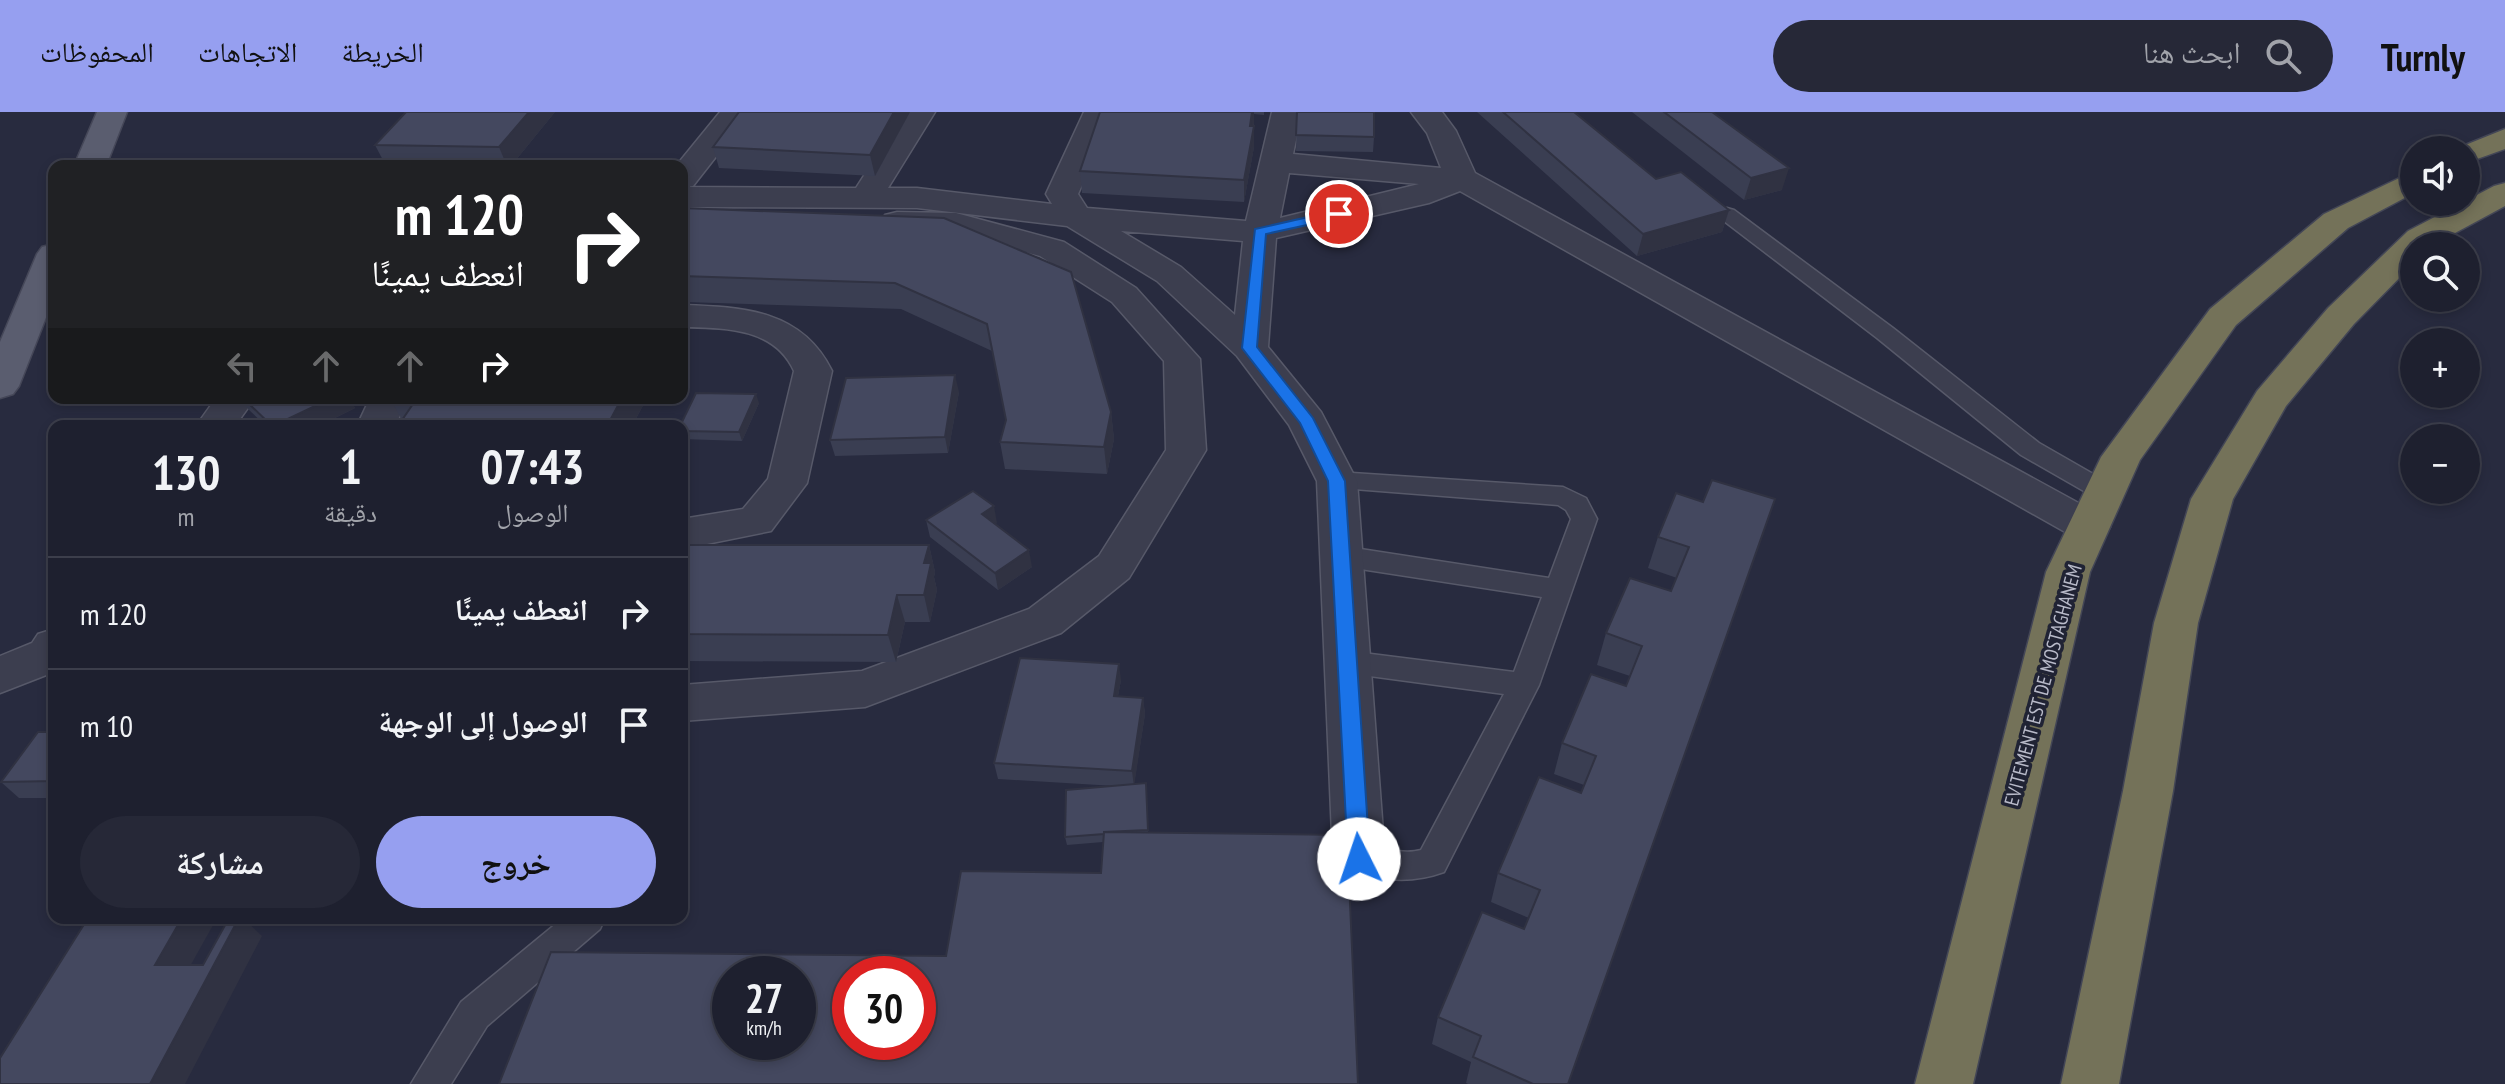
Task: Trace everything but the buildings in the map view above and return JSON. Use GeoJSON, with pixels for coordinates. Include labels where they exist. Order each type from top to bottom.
{"type":"FeatureCollection","features":[{"type":"Feature","properties":{"kind":"highway"},"geometry":{"type":"LineString","coordinates":[[2480,148],[2505,138]]}},
{"type":"Feature","properties":{"kind":"highway","name":"EVITEMENT EST DE MOSTAGHANEM"},"geometry":{"type":"LineString","coordinates":[[1944,1084],[2068,572],[2121,457],[2223,317],[2336,221],[2400,187]]}},
{"type":"Feature","properties":{"kind":"highway"},"geometry":{"type":"LineString","coordinates":[[2090,1084],[2148,791],[2176,623],[2212,499],[2270,400],[2341,316],[2420,238],[2505,193]]}},
{"type":"Feature","properties":{"kind":"main road"},"geometry":{"type":"LineString","coordinates":[[92,160],[112,112]]}},
{"type":"Feature","properties":{"kind":"main road"},"geometry":{"type":"LineString","coordinates":[[0,386],[48,269]]}},
{"type":"Feature","properties":{"kind":"street"},"geometry":{"type":"LineString","coordinates":[[688,172],[736,112]]}},
{"type":"Feature","properties":{"kind":"street"},"geometry":{"type":"LineString","coordinates":[[866,198],[920,112]]}},
{"type":"Feature","properties":{"kind":"street"},"geometry":{"type":"LineString","coordinates":[[1099,112],[1062,194],[1076,217],[1169,274],[1250,348],[1307,421],[1337,481],[1359,859]]}},
{"type":"Feature","properties":{"kind":"street"},"geometry":{"type":"LineString","coordinates":[[1250,348],[1260,232],[1287,112]]}},
{"type":"Feature","properties":{"kind":"street"},"geometry":{"type":"LineString","coordinates":[[1426,112],[1441,131],[1462,179]]}},
{"type":"Feature","properties":{"kind":"street"},"geometry":{"type":"LineString","coordinates":[[1276,162],[1462,179],[1995,475],[2097,510]]}},
{"type":"Feature","properties":{"kind":"street"},"geometry":{"type":"LineString","coordinates":[[688,197],[917,198],[1076,217],[1260,232],[1418,196],[1462,179]]}},
{"type":"Feature","properties":{"kind":"street"},"geometry":{"type":"LineString","coordinates":[[688,221],[956,223],[1052,249],[1124,295],[1182,359],[1186,450],[1114,567],[1045,621],[865,689],[688,703]]}},
{"type":"Feature","properties":{"kind":"street"},"geometry":{"type":"LineString","coordinates":[[688,316],[767,326],[801,349],[813,371],[787,483],[756,521],[688,533]]}},
{"type":"Feature","properties":{"kind":"street"},"geometry":{"type":"LineString","coordinates":[[0,675],[48,655]]}},
{"type":"Feature","properties":{"kind":"lane"},"geometry":{"type":"LineString","coordinates":[[1727,214],[1885,333],[2030,449],[2097,510]]}},
{"type":"Feature","properties":{"kind":"lane"},"geometry":{"type":"LineString","coordinates":[[1995,475],[2030,449]]}},
{"type":"Feature","properties":{"kind":"lane"},"geometry":{"type":"LineString","coordinates":[[1337,481],[1563,496],[1577,504],[1584,519],[1524,685],[1432,862],[1412,867],[1359,859]]}},
{"type":"Feature","properties":{"kind":"lane"},"geometry":{"type":"LineString","coordinates":[[1341,556],[1557,589]]}},
{"type":"Feature","properties":{"kind":"lane"},"geometry":{"type":"LineString","coordinates":[[1347,662],[1524,685]]}},
{"type":"Feature","properties":{"kind":"lane"},"geometry":{"type":"LineString","coordinates":[[430,1084],[474,1014],[581,924]]}},
{"type":"Feature","properties":{"kind":"route"},"geometry":{"type":"LineString","coordinates":[[1339,214],[1260,232],[1250,348],[1307,421],[1337,481],[1359,859]]}}]}
